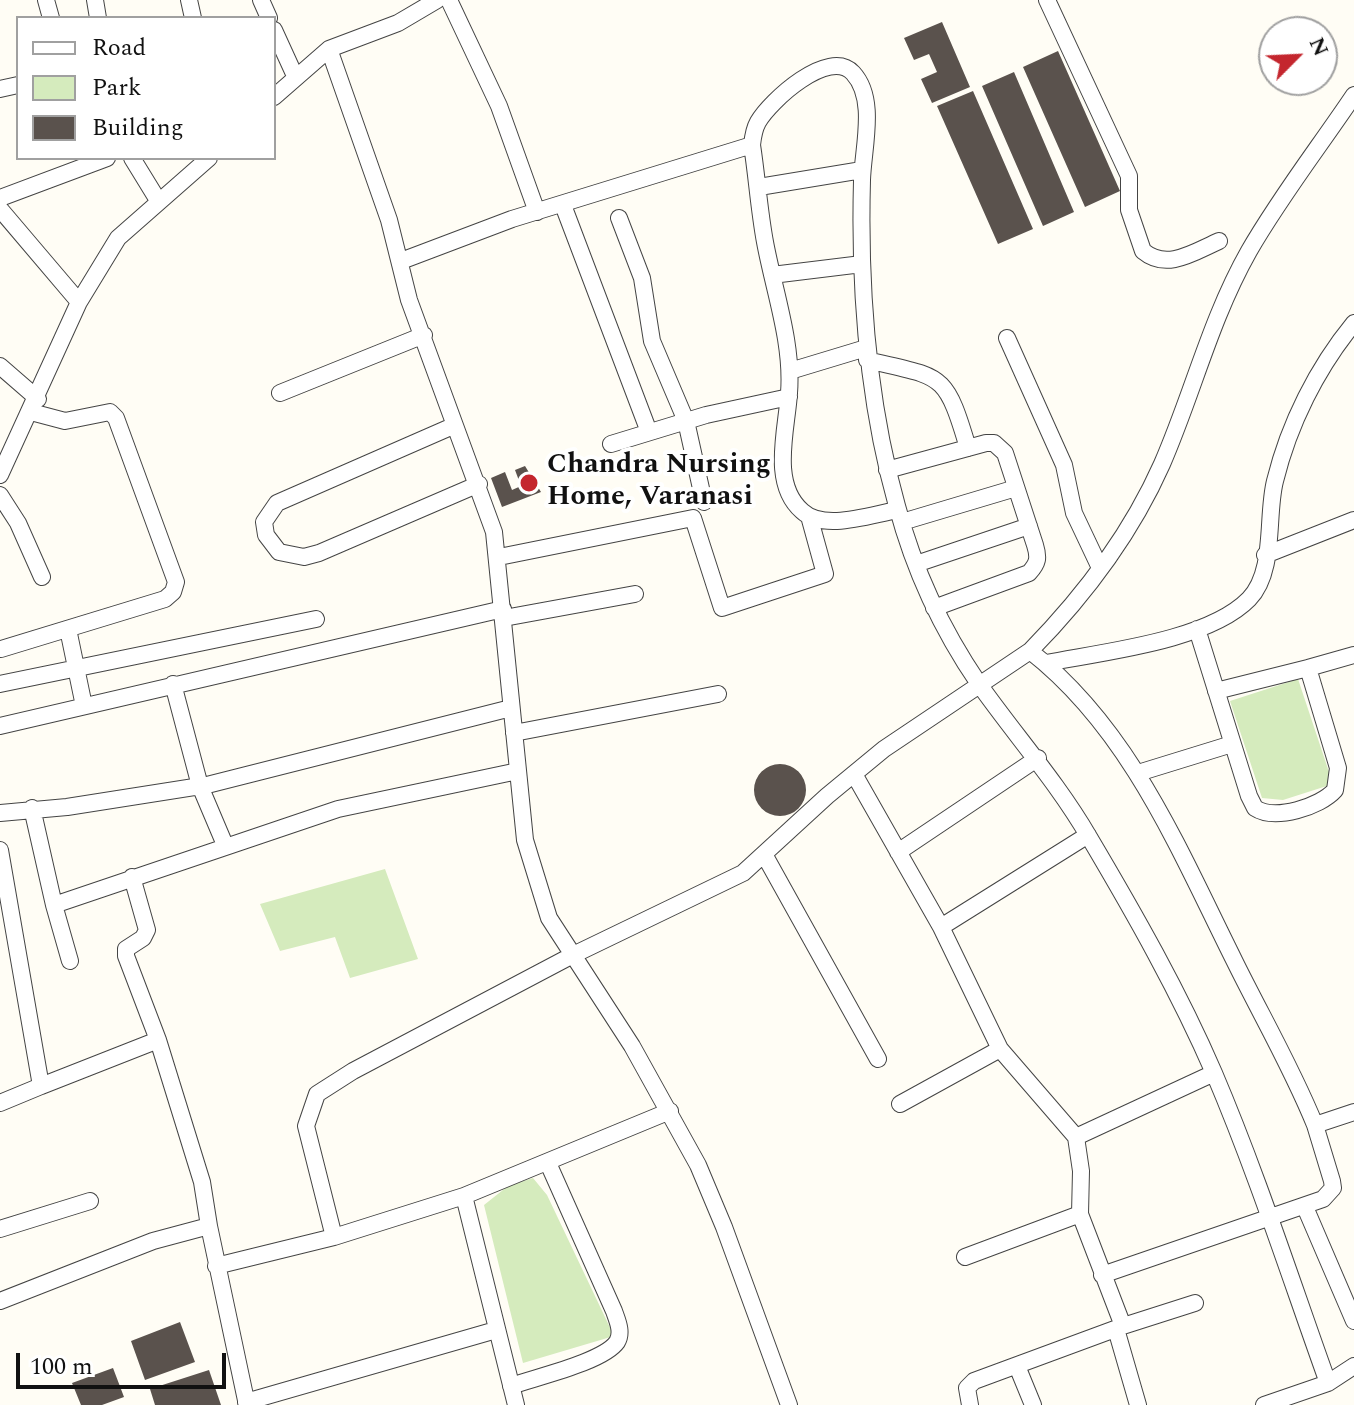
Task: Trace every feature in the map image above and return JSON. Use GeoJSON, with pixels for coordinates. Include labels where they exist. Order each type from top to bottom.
{"type":"FeatureCollection","features":[{"type":"Feature","properties":{"kind":"street"},"geometry":{"type":"LineString","coordinates":[[276,95],[329,49],[398,23],[437,0]]}},
{"type":"Feature","properties":{"kind":"street"},"geometry":{"type":"LineString","coordinates":[[449,0],[499,106],[537,212]]}},
{"type":"Feature","properties":{"kind":"street"},"geometry":{"type":"LineString","coordinates":[[1047,0],[1129,176],[1129,210],[1143,251],[1161,261],[1180,259],[1219,241]]}},
{"type":"Feature","properties":{"kind":"street"},"geometry":{"type":"LineString","coordinates":[[329,49],[401,261],[409,300],[424,335],[453,426],[479,484],[499,557],[511,708],[533,876],[549,918],[571,956],[670,1111],[724,1227],[789,1405]]}},
{"type":"Feature","properties":{"kind":"street"},"geometry":{"type":"LineString","coordinates":[[278,50],[295,76]]}},
{"type":"Feature","properties":{"kind":"street"},"geometry":{"type":"LineString","coordinates":[[499,557],[693,518],[722,608],[825,574],[809,516],[797,504],[786,479],[783,439],[790,371],[752,145],[761,117],[800,81],[817,70],[839,66],[855,74],[865,98],[862,264],[866,354],[887,470],[916,564],[934,608],[980,685],[1038,758],[1088,835],[1214,1073],[1328,1383]]}},
{"type":"Feature","properties":{"kind":"street"},"geometry":{"type":"LineString","coordinates":[[334,1237],[306,1126],[317,1094],[353,1071],[571,956],[723,885],[765,856],[854,774],[914,727],[1030,651],[1126,532],[1161,466],[1204,345],[1249,251],[1354,95]]}},
{"type":"Feature","properties":{"kind":"street"},"geometry":{"type":"LineString","coordinates":[[401,261],[537,212],[752,145]]}},
{"type":"Feature","properties":{"kind":"street"},"geometry":{"type":"LineString","coordinates":[[0,198],[61,166],[96,160]]}},
{"type":"Feature","properties":{"kind":"street"},"geometry":{"type":"LineString","coordinates":[[133,160],[159,202]]}},
{"type":"Feature","properties":{"kind":"street"},"geometry":{"type":"LineString","coordinates":[[0,475],[35,405],[79,302],[118,238],[207,160]]}},
{"type":"Feature","properties":{"kind":"street"},"geometry":{"type":"LineString","coordinates":[[759,187],[862,170]]}},
{"type":"Feature","properties":{"kind":"street"},"geometry":{"type":"LineString","coordinates":[[563,205],[649,432]]}},
{"type":"Feature","properties":{"kind":"street"},"geometry":{"type":"LineString","coordinates":[[0,209],[79,302]]}},
{"type":"Feature","properties":{"kind":"street"},"geometry":{"type":"LineString","coordinates":[[619,218],[642,278],[652,341],[686,421],[704,502]]}},
{"type":"Feature","properties":{"kind":"street"},"geometry":{"type":"LineString","coordinates":[[772,275],[862,264]]}},
{"type":"Feature","properties":{"kind":"street"},"geometry":{"type":"LineString","coordinates":[[1046,663],[1197,629],[1248,599],[1258,587],[1271,502],[1287,444],[1318,376],[1354,323]]}},
{"type":"Feature","properties":{"kind":"street"},"geometry":{"type":"LineString","coordinates":[[280,393],[424,335]]}},
{"type":"Feature","properties":{"kind":"street"},"geometry":{"type":"LineString","coordinates":[[1007,338],[1064,465],[1074,513],[1100,568]]}},
{"type":"Feature","properties":{"kind":"street"},"geometry":{"type":"LineString","coordinates":[[790,371],[866,354],[929,375],[941,382],[957,410],[968,448]]}},
{"type":"Feature","properties":{"kind":"street"},"geometry":{"type":"LineString","coordinates":[[1,649],[165,599],[173,592],[176,582],[116,418],[110,412],[65,421],[35,405],[3,372]]}},
{"type":"Feature","properties":{"kind":"street"},"geometry":{"type":"LineString","coordinates":[[611,444],[686,421],[789,397]]}},
{"type":"Feature","properties":{"kind":"street"},"geometry":{"type":"LineString","coordinates":[[453,426],[277,503],[264,522],[266,535],[279,552],[304,557],[345,544],[479,484]]}},
{"type":"Feature","properties":{"kind":"street"},"geometry":{"type":"LineString","coordinates":[[887,470],[986,443],[1001,447],[1029,526],[1039,558],[1029,573],[934,608]]}},
{"type":"Feature","properties":{"kind":"street"},"geometry":{"type":"LineString","coordinates":[[809,516],[831,521],[900,516],[1016,488]]}},
{"type":"Feature","properties":{"kind":"street"},"geometry":{"type":"LineString","coordinates":[[0,495],[18,523],[42,577]]}},
{"type":"Feature","properties":{"kind":"street"},"geometry":{"type":"LineString","coordinates":[[1265,555],[1354,520]]}},
{"type":"Feature","properties":{"kind":"street"},"geometry":{"type":"LineString","coordinates":[[916,564],[1029,526]]}},
{"type":"Feature","properties":{"kind":"street"},"geometry":{"type":"LineString","coordinates":[[0,726],[173,684],[504,614],[635,594]]}},
{"type":"Feature","properties":{"kind":"street"},"geometry":{"type":"LineString","coordinates":[[0,684],[316,619]]}},
{"type":"Feature","properties":{"kind":"street"},"geometry":{"type":"LineString","coordinates":[[68,629],[84,706]]}},
{"type":"Feature","properties":{"kind":"street"},"geometry":{"type":"LineString","coordinates":[[1197,629],[1249,796],[1262,812],[1279,813],[1329,796],[1338,784],[1338,768],[1308,668]]}},
{"type":"Feature","properties":{"kind":"street"},"geometry":{"type":"LineString","coordinates":[[1030,651],[1046,663],[1085,704],[1138,773],[1291,1071],[1315,1125],[1333,1188],[1323,1199],[1305,1207],[1102,1275]]}},
{"type":"Feature","properties":{"kind":"street"},"geometry":{"type":"LineString","coordinates":[[1216,691],[1354,655]]}},
{"type":"Feature","properties":{"kind":"street"},"geometry":{"type":"LineString","coordinates":[[173,684],[200,786],[225,845]]}},
{"type":"Feature","properties":{"kind":"street"},"geometry":{"type":"LineString","coordinates":[[514,733],[718,694]]}},
{"type":"Feature","properties":{"kind":"street"},"geometry":{"type":"LineString","coordinates":[[0,813],[67,807],[200,786],[511,708]]}},
{"type":"Feature","properties":{"kind":"street"},"geometry":{"type":"LineString","coordinates":[[1138,773],[1232,744]]}},
{"type":"Feature","properties":{"kind":"street"},"geometry":{"type":"LineString","coordinates":[[898,852],[1038,758]]}},
{"type":"Feature","properties":{"kind":"street"},"geometry":{"type":"LineString","coordinates":[[54,905],[338,809],[518,771]]}},
{"type":"Feature","properties":{"kind":"street"},"geometry":{"type":"LineString","coordinates":[[854,774],[941,927],[1000,1049],[1076,1137],[1081,1162],[1080,1214],[1119,1328],[1138,1405]]}},
{"type":"Feature","properties":{"kind":"street"},"geometry":{"type":"LineString","coordinates":[[32,808],[70,961]]}},
{"type":"Feature","properties":{"kind":"street"},"geometry":{"type":"LineString","coordinates":[[941,927],[1088,835]]}},
{"type":"Feature","properties":{"kind":"street"},"geometry":{"type":"LineString","coordinates":[[0,850],[41,1086]]}},
{"type":"Feature","properties":{"kind":"street"},"geometry":{"type":"LineString","coordinates":[[765,856],[878,1059]]}},
{"type":"Feature","properties":{"kind":"street"},"geometry":{"type":"LineString","coordinates":[[132,877],[147,930],[143,938],[126,949],[126,956],[158,1040],[202,1182],[216,1266],[246,1404],[496,1330]]}},
{"type":"Feature","properties":{"kind":"street"},"geometry":{"type":"LineString","coordinates":[[0,1103],[158,1040]]}},
{"type":"Feature","properties":{"kind":"street"},"geometry":{"type":"LineString","coordinates":[[900,1104],[1000,1049]]}},
{"type":"Feature","properties":{"kind":"street"},"geometry":{"type":"LineString","coordinates":[[1076,1137],[1214,1073]]}},
{"type":"Feature","properties":{"kind":"street"},"geometry":{"type":"LineString","coordinates":[[216,1266],[334,1237],[464,1196],[670,1111]]}},
{"type":"Feature","properties":{"kind":"street"},"geometry":{"type":"LineString","coordinates":[[1315,1125],[1354,1112]]}},
{"type":"Feature","properties":{"kind":"street"},"geometry":{"type":"LineString","coordinates":[[511,1386],[598,1356],[609,1349],[620,1334],[614,1311],[548,1163]]}},
{"type":"Feature","properties":{"kind":"street"},"geometry":{"type":"LineString","coordinates":[[464,1196],[516,1405]]}},
{"type":"Feature","properties":{"kind":"street"},"geometry":{"type":"LineString","coordinates":[[0,1229],[90,1201]]}},
{"type":"Feature","properties":{"kind":"street"},"geometry":{"type":"LineString","coordinates":[[1305,1207],[1354,1321]]}},
{"type":"Feature","properties":{"kind":"street"},"geometry":{"type":"LineString","coordinates":[[965,1257],[1080,1214]]}},
{"type":"Feature","properties":{"kind":"street"},"geometry":{"type":"LineString","coordinates":[[0,1301],[153,1241],[209,1226]]}},
{"type":"Feature","properties":{"kind":"street"},"geometry":{"type":"LineString","coordinates":[[970,1405],[967,1393],[970,1384],[1195,1303]]}},
{"type":"Feature","properties":{"kind":"street"},"geometry":{"type":"LineString","coordinates":[[1017,1366],[1033,1405]]}},
{"type":"Feature","properties":{"kind":"street"},"geometry":{"type":"LineString","coordinates":[[1264,1405],[1311,1397],[1354,1366]]}},
{"type":"Feature","properties":{"kind":"green space"},"geometry":{"type":"Polygon","coordinates":[[[1298,679],[1333,784],[1283,800],[1262,798],[1230,701],[1298,679]]]}},
{"type":"Feature","properties":{"kind":"green space"},"geometry":{"type":"Polygon","coordinates":[[[385,869],[418,959],[350,978],[335,937],[280,951],[260,904],[385,869]]]}},
{"type":"Feature","properties":{"kind":"green space"},"geometry":{"type":"Polygon","coordinates":[[[533,1178],[547,1195],[614,1336],[523,1363],[484,1205],[508,1186],[533,1178]]]}},
{"type":"Feature","properties":{"kind":"building"},"geometry":{"type":"Polygon","coordinates":[[[942,22],[970,87],[932,103],[921,79],[937,72],[929,54],[914,60],[904,38],[942,22]]]}},
{"type":"Feature","properties":{"kind":"building"},"geometry":{"type":"Polygon","coordinates":[[[1058,51],[1120,191],[1085,207],[1023,67],[1058,51]]]}},
{"type":"Feature","properties":{"kind":"building"},"geometry":{"type":"Polygon","coordinates":[[[1014,72],[1074,212],[1043,226],[982,86],[1014,72]]]}},
{"type":"Feature","properties":{"kind":"building"},"geometry":{"type":"Polygon","coordinates":[[[973,91],[1033,229],[998,244],[937,106],[973,91]]]}},
{"type":"Feature","properties":{"kind":"building"},"geometry":{"type":"Polygon","coordinates":[[[525,466],[541,492],[502,507],[491,478],[505,472],[512,490],[521,486],[515,470],[525,466]]]}},
{"type":"Feature","properties":{"kind":"building"},"geometry":{"type":"Polygon","coordinates":[[[780,764],[799,771],[806,790],[799,809],[780,816],[761,809],[754,790],[761,771],[780,764]]]}},
{"type":"Feature","properties":{"kind":"building"},"geometry":{"type":"Polygon","coordinates":[[[180,1322],[195,1362],[145,1380],[131,1341],[180,1322]]]}},
{"type":"Feature","properties":{"kind":"building"},"geometry":{"type":"Polygon","coordinates":[[[113,1368],[124,1397],[102,1405],[81,1405],[72,1383],[113,1368]]]}},
{"type":"Feature","properties":{"kind":"building"},"geometry":{"type":"Polygon","coordinates":[[[209,1370],[221,1405],[155,1405],[150,1389],[209,1370]]]}},
{"type":"Feature","properties":{"kind":"place","name":"Chandra Nursing Home, Varanasi"},"geometry":{"type":"Point","coordinates":[529,483]}}]}
